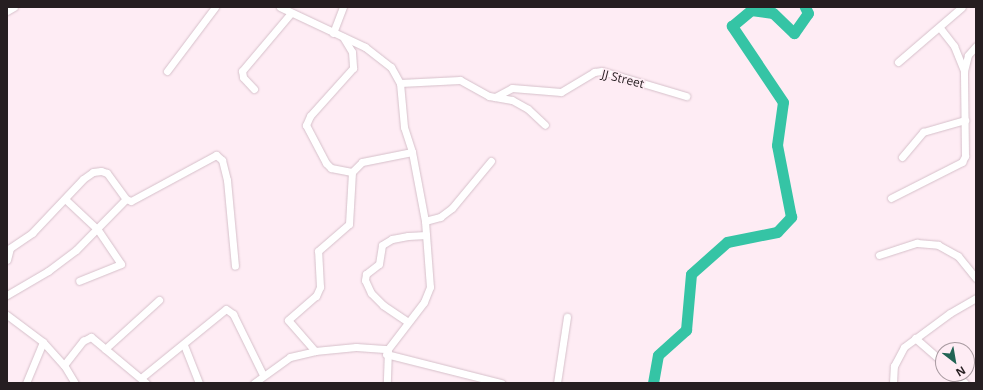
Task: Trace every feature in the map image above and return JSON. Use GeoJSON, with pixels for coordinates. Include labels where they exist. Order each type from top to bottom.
{"type":"FeatureCollection","features":[{"type":"Feature","properties":{"kind":"street"},"geometry":{"type":"LineString","coordinates":[[7,11],[14,7]]}},
{"type":"Feature","properties":{"kind":"street"},"geometry":{"type":"LineString","coordinates":[[167,71],[215,7]]}},
{"type":"Feature","properties":{"kind":"street"},"geometry":{"type":"LineString","coordinates":[[280,7],[290,14],[365,47],[391,67],[400,83],[404,127],[412,152],[425,221],[430,287],[424,302],[387,351],[387,383]]}},
{"type":"Feature","properties":{"kind":"street"},"geometry":{"type":"LineString","coordinates":[[333,33],[343,7]]}},
{"type":"Feature","properties":{"kind":"street"},"geometry":{"type":"LineString","coordinates":[[898,62],[940,28],[962,7]]}},
{"type":"Feature","properties":{"kind":"street"},"geometry":{"type":"LineString","coordinates":[[254,89],[243,77],[242,71],[290,14]]}},
{"type":"Feature","properties":{"kind":"street"},"geometry":{"type":"LineString","coordinates":[[940,28],[954,46],[964,71]]}},
{"type":"Feature","properties":{"kind":"street"},"geometry":{"type":"LineString","coordinates":[[342,36],[352,52],[353,68],[310,116],[306,125],[326,163],[331,168],[352,172]]}},
{"type":"Feature","properties":{"kind":"street"},"geometry":{"type":"LineString","coordinates":[[891,198],[962,162],[965,156],[964,71],[968,55],[976,46]]}},
{"type":"Feature","properties":{"kind":"street","name":"JJ Street"},"geometry":{"type":"LineString","coordinates":[[495,97],[512,88],[561,92],[594,72],[602,71],[686,96]]}},
{"type":"Feature","properties":{"kind":"street"},"geometry":{"type":"LineString","coordinates":[[400,83],[451,79],[460,80],[475,90],[495,97],[512,100],[528,109],[545,125]]}},
{"type":"Feature","properties":{"kind":"street"},"geometry":{"type":"LineString","coordinates":[[902,157],[923,132],[965,120]]}},
{"type":"Feature","properties":{"kind":"street"},"geometry":{"type":"LineString","coordinates":[[315,350],[288,320],[316,296],[320,287],[318,251],[348,224],[352,172],[362,162],[412,152]]}},
{"type":"Feature","properties":{"kind":"street"},"geometry":{"type":"LineString","coordinates":[[7,255],[19,241],[32,233],[83,178],[101,171],[107,173],[126,199],[131,201],[139,198],[212,156],[220,156],[228,180],[234,266]]}},
{"type":"Feature","properties":{"kind":"street"},"geometry":{"type":"LineString","coordinates":[[425,221],[440,216],[452,208],[491,161]]}},
{"type":"Feature","properties":{"kind":"street"},"geometry":{"type":"LineString","coordinates":[[65,199],[98,230],[121,264],[78,281]]}},
{"type":"Feature","properties":{"kind":"street"},"geometry":{"type":"LineString","coordinates":[[7,295],[48,271],[98,230],[126,199]]}},
{"type":"Feature","properties":{"kind":"street"},"geometry":{"type":"LineString","coordinates":[[408,322],[383,305],[371,293],[364,280],[366,274],[379,264],[382,245],[403,237],[426,236]]}},
{"type":"Feature","properties":{"kind":"street"},"geometry":{"type":"LineString","coordinates":[[879,255],[917,242],[938,245],[958,256],[976,278]]}},
{"type":"Feature","properties":{"kind":"street"},"geometry":{"type":"LineString","coordinates":[[893,383],[894,366],[904,347],[915,338],[976,298]]}},
{"type":"Feature","properties":{"kind":"street"},"geometry":{"type":"LineString","coordinates":[[105,349],[159,300]]}},
{"type":"Feature","properties":{"kind":"street"},"geometry":{"type":"LineString","coordinates":[[64,365],[86,338],[96,339],[105,349],[143,381],[217,314],[226,309],[233,314],[263,375]]}},
{"type":"Feature","properties":{"kind":"street"},"geometry":{"type":"LineString","coordinates":[[7,315],[43,342],[64,365],[75,383]]}},
{"type":"Feature","properties":{"kind":"street"},"geometry":{"type":"LineString","coordinates":[[557,383],[567,317]]}},
{"type":"Feature","properties":{"kind":"street"},"geometry":{"type":"LineString","coordinates":[[915,338],[935,355]]}},
{"type":"Feature","properties":{"kind":"street"},"geometry":{"type":"LineString","coordinates":[[26,383],[43,342]]}},
{"type":"Feature","properties":{"kind":"street"},"geometry":{"type":"LineString","coordinates":[[184,345],[199,383]]}},
{"type":"Feature","properties":{"kind":"street"},"geometry":{"type":"LineString","coordinates":[[254,383],[263,375],[290,357],[315,350],[356,347],[387,351],[501,383]]}},
{"type":"Feature","properties":{"kind":"waterway"},"geometry":{"type":"LineString","coordinates":[[653,383],[658,355],[686,330],[691,274],[727,242],[777,232],[791,217],[777,145],[783,102],[732,26],[751,10],[773,13],[794,33],[808,13],[805,7]]}}]}
